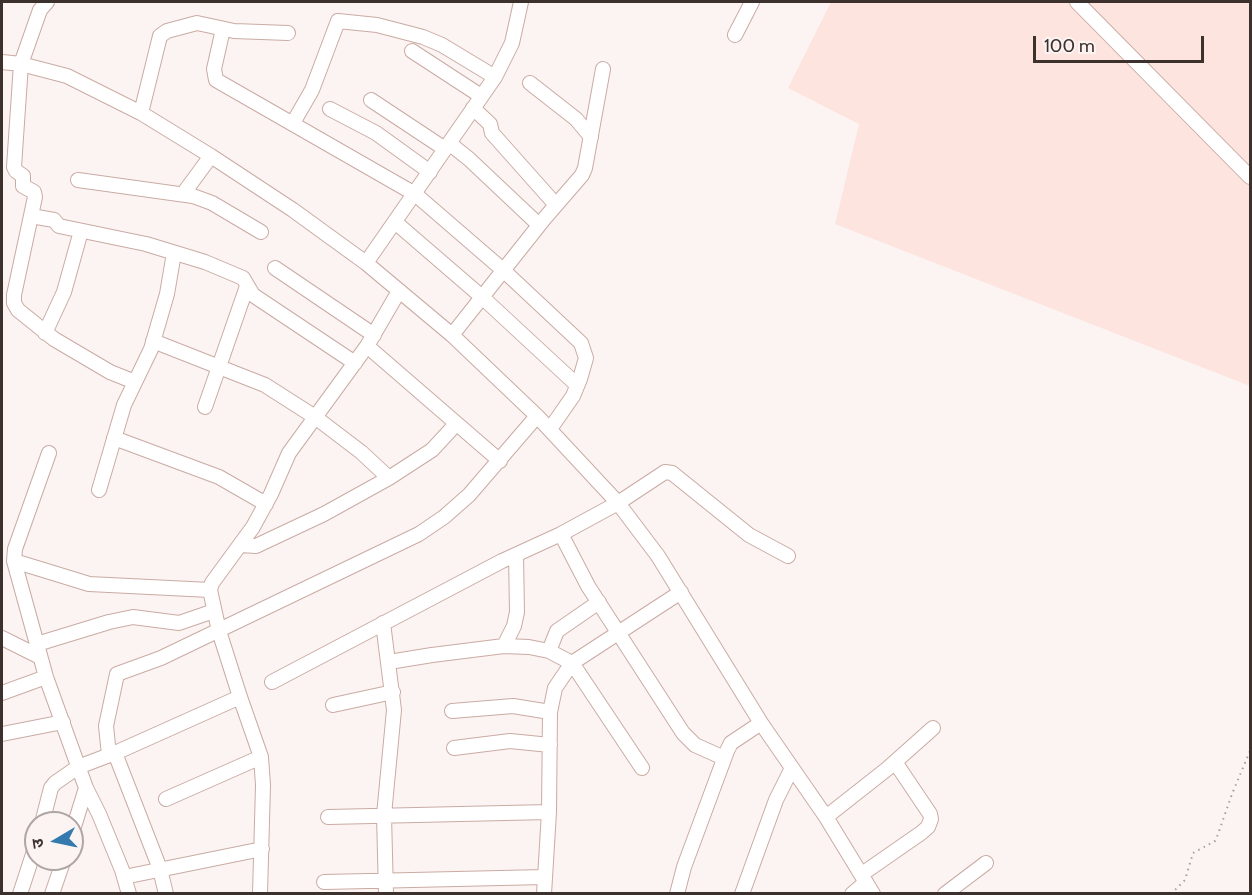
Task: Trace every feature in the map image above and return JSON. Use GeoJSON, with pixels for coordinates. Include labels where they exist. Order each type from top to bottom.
{"type":"FeatureCollection","features":[{"type":"Feature","properties":{"kind":"street"},"geometry":{"type":"LineString","coordinates":[[47,2],[40,10],[21,64],[14,167],[23,176],[22,186],[34,192],[35,197],[14,299],[18,310],[45,333],[110,372],[135,382]]}},
{"type":"Feature","properties":{"kind":"street"},"geometry":{"type":"LineString","coordinates":[[366,263],[495,77],[512,43],[521,2]]}},
{"type":"Feature","properties":{"kind":"street"},"geometry":{"type":"LineString","coordinates":[[735,35],[752,2]]}},
{"type":"Feature","properties":{"kind":"street"},"geometry":{"type":"LineString","coordinates":[[1077,2],[1251,177]]}},
{"type":"Feature","properties":{"kind":"street"},"geometry":{"type":"LineString","coordinates":[[293,123],[312,90],[338,21],[377,25],[423,37],[442,45],[495,77]]}},
{"type":"Feature","properties":{"kind":"street"},"geometry":{"type":"LineString","coordinates":[[141,113],[160,36],[167,31],[198,23],[223,29],[288,33]]}},
{"type":"Feature","properties":{"kind":"street"},"geometry":{"type":"LineString","coordinates":[[223,29],[214,69],[216,80],[415,194],[503,270],[581,343],[586,357],[577,385],[573,396],[550,429]]}},
{"type":"Feature","properties":{"kind":"street"},"geometry":{"type":"LineString","coordinates":[[412,51],[477,102],[490,124],[492,133],[556,205]]}},
{"type":"Feature","properties":{"kind":"street"},"geometry":{"type":"LineString","coordinates":[[2,62],[21,64],[67,76],[141,113],[293,210],[366,263],[452,335],[550,429],[618,503],[658,556],[760,723],[826,817],[867,883]]}},
{"type":"Feature","properties":{"kind":"street"},"geometry":{"type":"LineString","coordinates":[[452,335],[539,225],[582,175],[603,69]]}},
{"type":"Feature","properties":{"kind":"street"},"geometry":{"type":"LineString","coordinates":[[530,83],[576,119],[591,137]]}},
{"type":"Feature","properties":{"kind":"street"},"geometry":{"type":"LineString","coordinates":[[371,100],[469,159],[539,225]]}},
{"type":"Feature","properties":{"kind":"street"},"geometry":{"type":"LineString","coordinates":[[330,110],[376,133],[430,172]]}},
{"type":"Feature","properties":{"kind":"street"},"geometry":{"type":"LineString","coordinates":[[183,194],[211,156]]}},
{"type":"Feature","properties":{"kind":"street"},"geometry":{"type":"LineString","coordinates":[[78,180],[183,194],[212,203],[261,232]]}},
{"type":"Feature","properties":{"kind":"street"},"geometry":{"type":"LineString","coordinates":[[31,216],[54,220],[59,226],[146,244],[243,278],[253,295],[355,363]]}},
{"type":"Feature","properties":{"kind":"street"},"geometry":{"type":"LineString","coordinates":[[395,222],[482,297],[577,385]]}},
{"type":"Feature","properties":{"kind":"street"},"geometry":{"type":"LineString","coordinates":[[45,333],[64,292],[81,231]]}},
{"type":"Feature","properties":{"kind":"street"},"geometry":{"type":"LineString","coordinates":[[99,490],[124,405],[153,341],[167,294],[174,253]]}},
{"type":"Feature","properties":{"kind":"street"},"geometry":{"type":"LineString","coordinates":[[275,268],[371,340],[456,424],[500,461]]}},
{"type":"Feature","properties":{"kind":"street"},"geometry":{"type":"LineString","coordinates":[[205,407],[248,286]]}},
{"type":"Feature","properties":{"kind":"street"},"geometry":{"type":"LineString","coordinates":[[260,894],[261,757],[219,630],[210,590],[212,583],[253,527],[289,453],[371,340],[399,291]]}},
{"type":"Feature","properties":{"kind":"street"},"geometry":{"type":"LineString","coordinates":[[153,341],[266,385],[315,417],[361,452],[389,478]]}},
{"type":"Feature","properties":{"kind":"street"},"geometry":{"type":"LineString","coordinates":[[166,894],[160,869],[112,754],[106,726],[116,675],[120,671],[161,658],[419,534],[457,506],[500,461],[537,416]]}},
{"type":"Feature","properties":{"kind":"street"},"geometry":{"type":"LineString","coordinates":[[240,546],[256,546],[324,514],[389,478],[432,450],[456,424]]}},
{"type":"Feature","properties":{"kind":"street"},"geometry":{"type":"LineString","coordinates":[[114,438],[219,477],[266,504]]}},
{"type":"Feature","properties":{"kind":"street"},"geometry":{"type":"LineString","coordinates":[[49,453],[15,549],[14,561],[46,677],[86,788],[99,814],[129,894]]}},
{"type":"Feature","properties":{"kind":"street"},"geometry":{"type":"LineString","coordinates":[[272,682],[383,623],[561,534],[618,503],[659,475],[669,472],[749,535],[788,556]]}},
{"type":"Feature","properties":{"kind":"street"},"geometry":{"type":"LineString","coordinates":[[561,534],[598,602],[683,733],[695,744],[724,758]]}},
{"type":"Feature","properties":{"kind":"street"},"geometry":{"type":"LineString","coordinates":[[504,646],[514,626],[517,612],[516,555]]}},
{"type":"Feature","properties":{"kind":"street"},"geometry":{"type":"LineString","coordinates":[[14,561],[89,584],[210,590]]}},
{"type":"Feature","properties":{"kind":"street"},"geometry":{"type":"LineString","coordinates":[[544,894],[549,812],[550,712],[555,688],[572,663],[681,592]]}},
{"type":"Feature","properties":{"kind":"street"},"geometry":{"type":"LineString","coordinates":[[549,651],[557,631],[598,602]]}},
{"type":"Feature","properties":{"kind":"street"},"geometry":{"type":"LineString","coordinates":[[2,638],[38,651],[109,622],[133,617],[179,623],[214,611]]}},
{"type":"Feature","properties":{"kind":"street"},"geometry":{"type":"LineString","coordinates":[[383,623],[394,710],[384,815],[386,887]]}},
{"type":"Feature","properties":{"kind":"street"},"geometry":{"type":"LineString","coordinates":[[388,662],[504,646],[549,651],[572,663],[642,768]]}},
{"type":"Feature","properties":{"kind":"street"},"geometry":{"type":"LineString","coordinates":[[2,693],[46,677]]}},
{"type":"Feature","properties":{"kind":"street"},"geometry":{"type":"LineString","coordinates":[[333,705],[393,692]]}},
{"type":"Feature","properties":{"kind":"street"},"geometry":{"type":"LineString","coordinates":[[45,811],[51,788],[78,766],[112,754],[240,697]]}},
{"type":"Feature","properties":{"kind":"street"},"geometry":{"type":"LineString","coordinates":[[452,711],[513,706],[550,712]]}},
{"type":"Feature","properties":{"kind":"street"},"geometry":{"type":"LineString","coordinates":[[2,734],[63,722]]}},
{"type":"Feature","properties":{"kind":"street"},"geometry":{"type":"LineString","coordinates":[[677,894],[684,867],[731,743],[760,723]]}},
{"type":"Feature","properties":{"kind":"street"},"geometry":{"type":"LineString","coordinates":[[826,817],[895,762],[933,728]]}},
{"type":"Feature","properties":{"kind":"street"},"geometry":{"type":"LineString","coordinates":[[454,748],[510,741],[550,745]]}},
{"type":"Feature","properties":{"kind":"street"},"geometry":{"type":"LineString","coordinates":[[166,799],[261,757]]}},
{"type":"Feature","properties":{"kind":"street"},"geometry":{"type":"LineString","coordinates":[[852,894],[921,833],[931,819],[930,814],[895,762]]}},
{"type":"Feature","properties":{"kind":"street"},"geometry":{"type":"LineString","coordinates":[[742,894],[776,800],[792,768]]}},
{"type":"Feature","properties":{"kind":"street"},"geometry":{"type":"LineString","coordinates":[[79,811],[86,788]]}},
{"type":"Feature","properties":{"kind":"street"},"geometry":{"type":"LineString","coordinates":[[328,817],[549,812]]}},
{"type":"Feature","properties":{"kind":"street"},"geometry":{"type":"LineString","coordinates":[[124,877],[262,849]]}},
{"type":"Feature","properties":{"kind":"street"},"geometry":{"type":"LineString","coordinates":[[945,894],[986,863]]}},
{"type":"Feature","properties":{"kind":"street"},"geometry":{"type":"LineString","coordinates":[[20,894],[28,871]]}},
{"type":"Feature","properties":{"kind":"street"},"geometry":{"type":"LineString","coordinates":[[52,894],[60,871]]}},
{"type":"Feature","properties":{"kind":"street"},"geometry":{"type":"LineString","coordinates":[[324,882],[386,887],[545,876]]}},
{"type":"Feature","properties":{"kind":"path"},"geometry":{"type":"LineString","coordinates":[[1171,894],[1185,880],[1193,853],[1215,841],[1251,751]]}},
{"type":"Feature","properties":{"kind":"shaded area"},"geometry":{"type":"Polygon","coordinates":[[[831,2],[1250,2],[1250,386],[835,224],[859,124],[788,88],[831,2]]]}}]}
